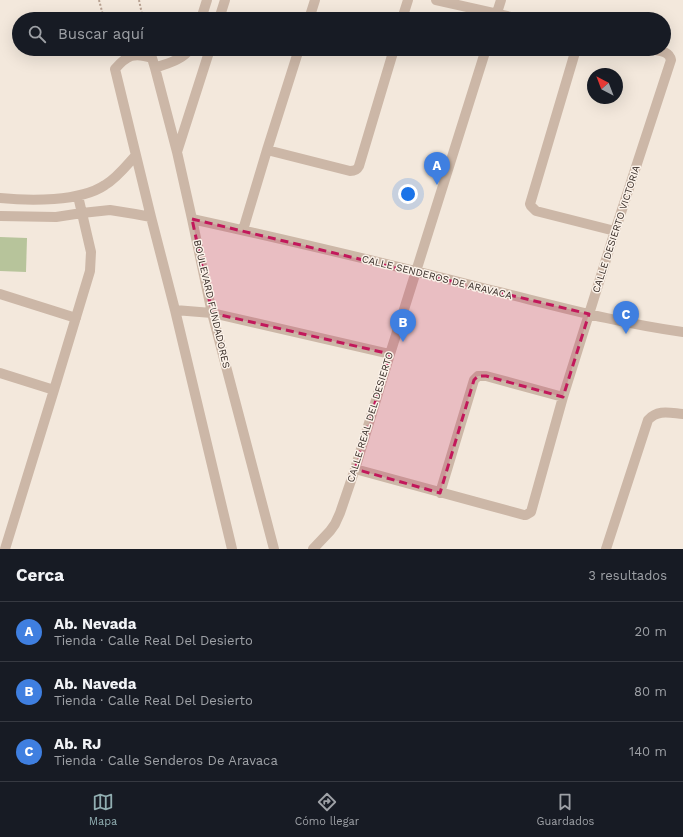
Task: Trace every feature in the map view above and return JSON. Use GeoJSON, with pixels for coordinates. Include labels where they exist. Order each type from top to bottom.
{"type":"FeatureCollection","features":[{"type":"Feature","properties":{"kind":"street"},"geometry":{"type":"LineString","coordinates":[[203,12],[207,0]]}},
{"type":"Feature","properties":{"kind":"street"},"geometry":{"type":"LineString","coordinates":[[221,12],[225,0]]}},
{"type":"Feature","properties":{"kind":"street"},"geometry":{"type":"LineString","coordinates":[[311,12],[315,0]]}},
{"type":"Feature","properties":{"kind":"street"},"geometry":{"type":"LineString","coordinates":[[404,12],[408,0]]}},
{"type":"Feature","properties":{"kind":"street"},"geometry":{"type":"LineString","coordinates":[[436,0],[481,12]]}},
{"type":"Feature","properties":{"kind":"street"},"geometry":{"type":"LineString","coordinates":[[497,12],[501,0]]}},
{"type":"Feature","properties":{"kind":"street","name":"BOULEVARD FUNDADORES"},"geometry":{"type":"LineString","coordinates":[[131,56],[122,61],[115,69],[136,155]]}},
{"type":"Feature","properties":{"kind":"street","name":"BOULEVARD FUNDADORES"},"geometry":{"type":"LineString","coordinates":[[146,56],[152,58],[177,152],[212,313],[274,549]]}},
{"type":"Feature","properties":{"kind":"street"},"geometry":{"type":"LineString","coordinates":[[155,68],[183,56]]}},
{"type":"Feature","properties":{"kind":"street"},"geometry":{"type":"LineString","coordinates":[[177,152],[208,56]]}},
{"type":"Feature","properties":{"kind":"street"},"geometry":{"type":"LineString","coordinates":[[243,230],[297,56]]}},
{"type":"Feature","properties":{"kind":"street"},"geometry":{"type":"LineString","coordinates":[[267,150],[350,171],[357,170],[392,56]]}},
{"type":"Feature","properties":{"kind":"street","name":"CALLE REAL DEL DESIERTO"},"geometry":{"type":"LineString","coordinates":[[315,549],[335,524],[340,514],[484,56]]}},
{"type":"Feature","properties":{"kind":"street"},"geometry":{"type":"LineString","coordinates":[[574,56],[530,204],[536,211],[615,231]]}},
{"type":"Feature","properties":{"kind":"street","name":"CALLE DESIERTO VICTORIA"},"geometry":{"type":"LineString","coordinates":[[355,469],[524,515],[531,512],[563,397],[671,60],[670,56]]}},
{"type":"Feature","properties":{"kind":"street"},"geometry":{"type":"LineString","coordinates":[[0,198],[41,200],[78,196],[94,191],[105,186],[115,178],[136,155]]}},
{"type":"Feature","properties":{"kind":"street"},"geometry":{"type":"LineString","coordinates":[[136,155],[232,549]]}},
{"type":"Feature","properties":{"kind":"street"},"geometry":{"type":"LineString","coordinates":[[5,549],[90,271],[91,252],[78,196]]}},
{"type":"Feature","properties":{"kind":"street"},"geometry":{"type":"LineString","coordinates":[[0,216],[56,217],[110,210],[151,217]]}},
{"type":"Feature","properties":{"kind":"street","name":"CALLE SENDEROS DE ARAVACA"},"geometry":{"type":"LineString","coordinates":[[192,219],[416,271],[589,314],[640,325],[683,332]]}},
{"type":"Feature","properties":{"kind":"street"},"geometry":{"type":"LineString","coordinates":[[0,294],[76,318]]}},
{"type":"Feature","properties":{"kind":"street"},"geometry":{"type":"LineString","coordinates":[[175,310],[212,313],[390,354]]}},
{"type":"Feature","properties":{"kind":"street"},"geometry":{"type":"LineString","coordinates":[[0,373],[54,390]]}},
{"type":"Feature","properties":{"kind":"street"},"geometry":{"type":"LineString","coordinates":[[440,493],[471,387],[474,380],[478,376],[486,376],[563,397]]}},
{"type":"Feature","properties":{"kind":"street"},"geometry":{"type":"LineString","coordinates":[[606,549],[648,420],[656,413],[662,412],[683,414]]}},
{"type":"Feature","properties":{"kind":"path"},"geometry":{"type":"LineString","coordinates":[[99,0],[102,12]]}},
{"type":"Feature","properties":{"kind":"path"},"geometry":{"type":"LineString","coordinates":[[139,0],[142,12]]}},
{"type":"Feature","properties":{"kind":"highlighted area"},"geometry":{"type":"Polygon","coordinates":[[[192,219],[589,314],[563,397],[486,376],[478,376],[474,380],[440,493],[355,469],[390,354],[212,313],[192,219]]]}},
{"type":"Feature","properties":{"kind":"green space"},"geometry":{"type":"Polygon","coordinates":[[[0,237],[27,238],[26,272],[0,271],[0,237]]]}},
{"type":"Feature","properties":{"kind":"place","name":"Ab. Nevada"},"geometry":{"type":"Point","coordinates":[437,185]}},
{"type":"Feature","properties":{"kind":"place","name":"Ab. RJ"},"geometry":{"type":"Point","coordinates":[626,334]}},
{"type":"Feature","properties":{"kind":"place","name":"Ab. Naveda"},"geometry":{"type":"Point","coordinates":[403,342]}}]}
